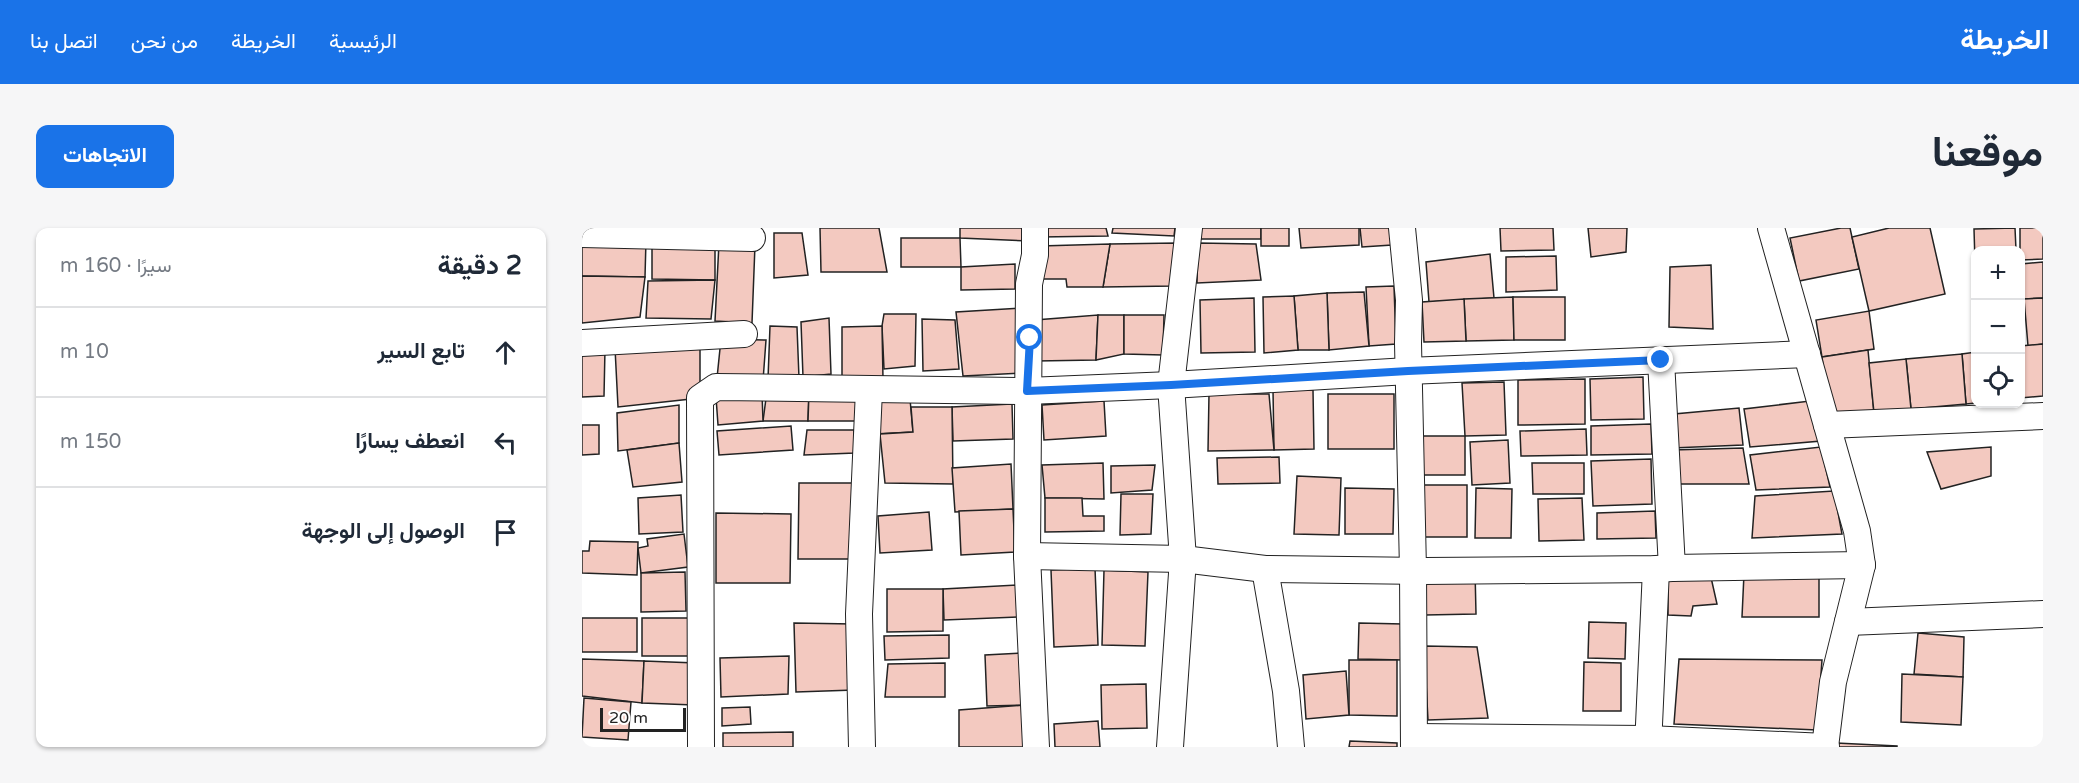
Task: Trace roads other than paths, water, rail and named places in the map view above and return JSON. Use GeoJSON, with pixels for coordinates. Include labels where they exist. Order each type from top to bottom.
{"type":"FeatureCollection","features":[{"type":"Feature","properties":{"kind":"street"},"geometry":{"type":"LineString","coordinates":[[1035,228],[1035,255],[1029,284],[1027,556],[1036,747]]}},
{"type":"Feature","properties":{"kind":"street"},"geometry":{"type":"LineString","coordinates":[[1170,747],[1183,560],[1171,385],[1189,228]]}},
{"type":"Feature","properties":{"kind":"street"},"geometry":{"type":"LineString","coordinates":[[1402,228],[1409,300],[1408,371],[1414,742],[1648,743],[1826,747],[1833,682],[1862,565],[1857,531],[1771,228]]}},
{"type":"Feature","properties":{"kind":"street"},"geometry":{"type":"LineString","coordinates":[[582,234],[752,238]]}},
{"type":"Feature","properties":{"kind":"street"},"geometry":{"type":"LineString","coordinates":[[582,343],[744,334]]}},
{"type":"Feature","properties":{"kind":"street"},"geometry":{"type":"LineString","coordinates":[[701,747],[700,398],[716,387],[1027,391],[1408,371],[1807,354]]}},
{"type":"Feature","properties":{"kind":"street"},"geometry":{"type":"LineString","coordinates":[[1648,743],[1664,568],[1661,360]]}},
{"type":"Feature","properties":{"kind":"street"},"geometry":{"type":"LineString","coordinates":[[862,747],[859,614],[869,390]]}},
{"type":"Feature","properties":{"kind":"street"},"geometry":{"type":"LineString","coordinates":[[1827,425],[2043,416]]}},
{"type":"Feature","properties":{"kind":"street"},"geometry":{"type":"LineString","coordinates":[[1027,556],[1183,560],[1264,569],[1413,570],[1862,565]]}},
{"type":"Feature","properties":{"kind":"street"},"geometry":{"type":"LineString","coordinates":[[1264,569],[1286,691],[1291,747]]}},
{"type":"Feature","properties":{"kind":"street"},"geometry":{"type":"LineString","coordinates":[[1848,622],[2043,614]]}}]}
